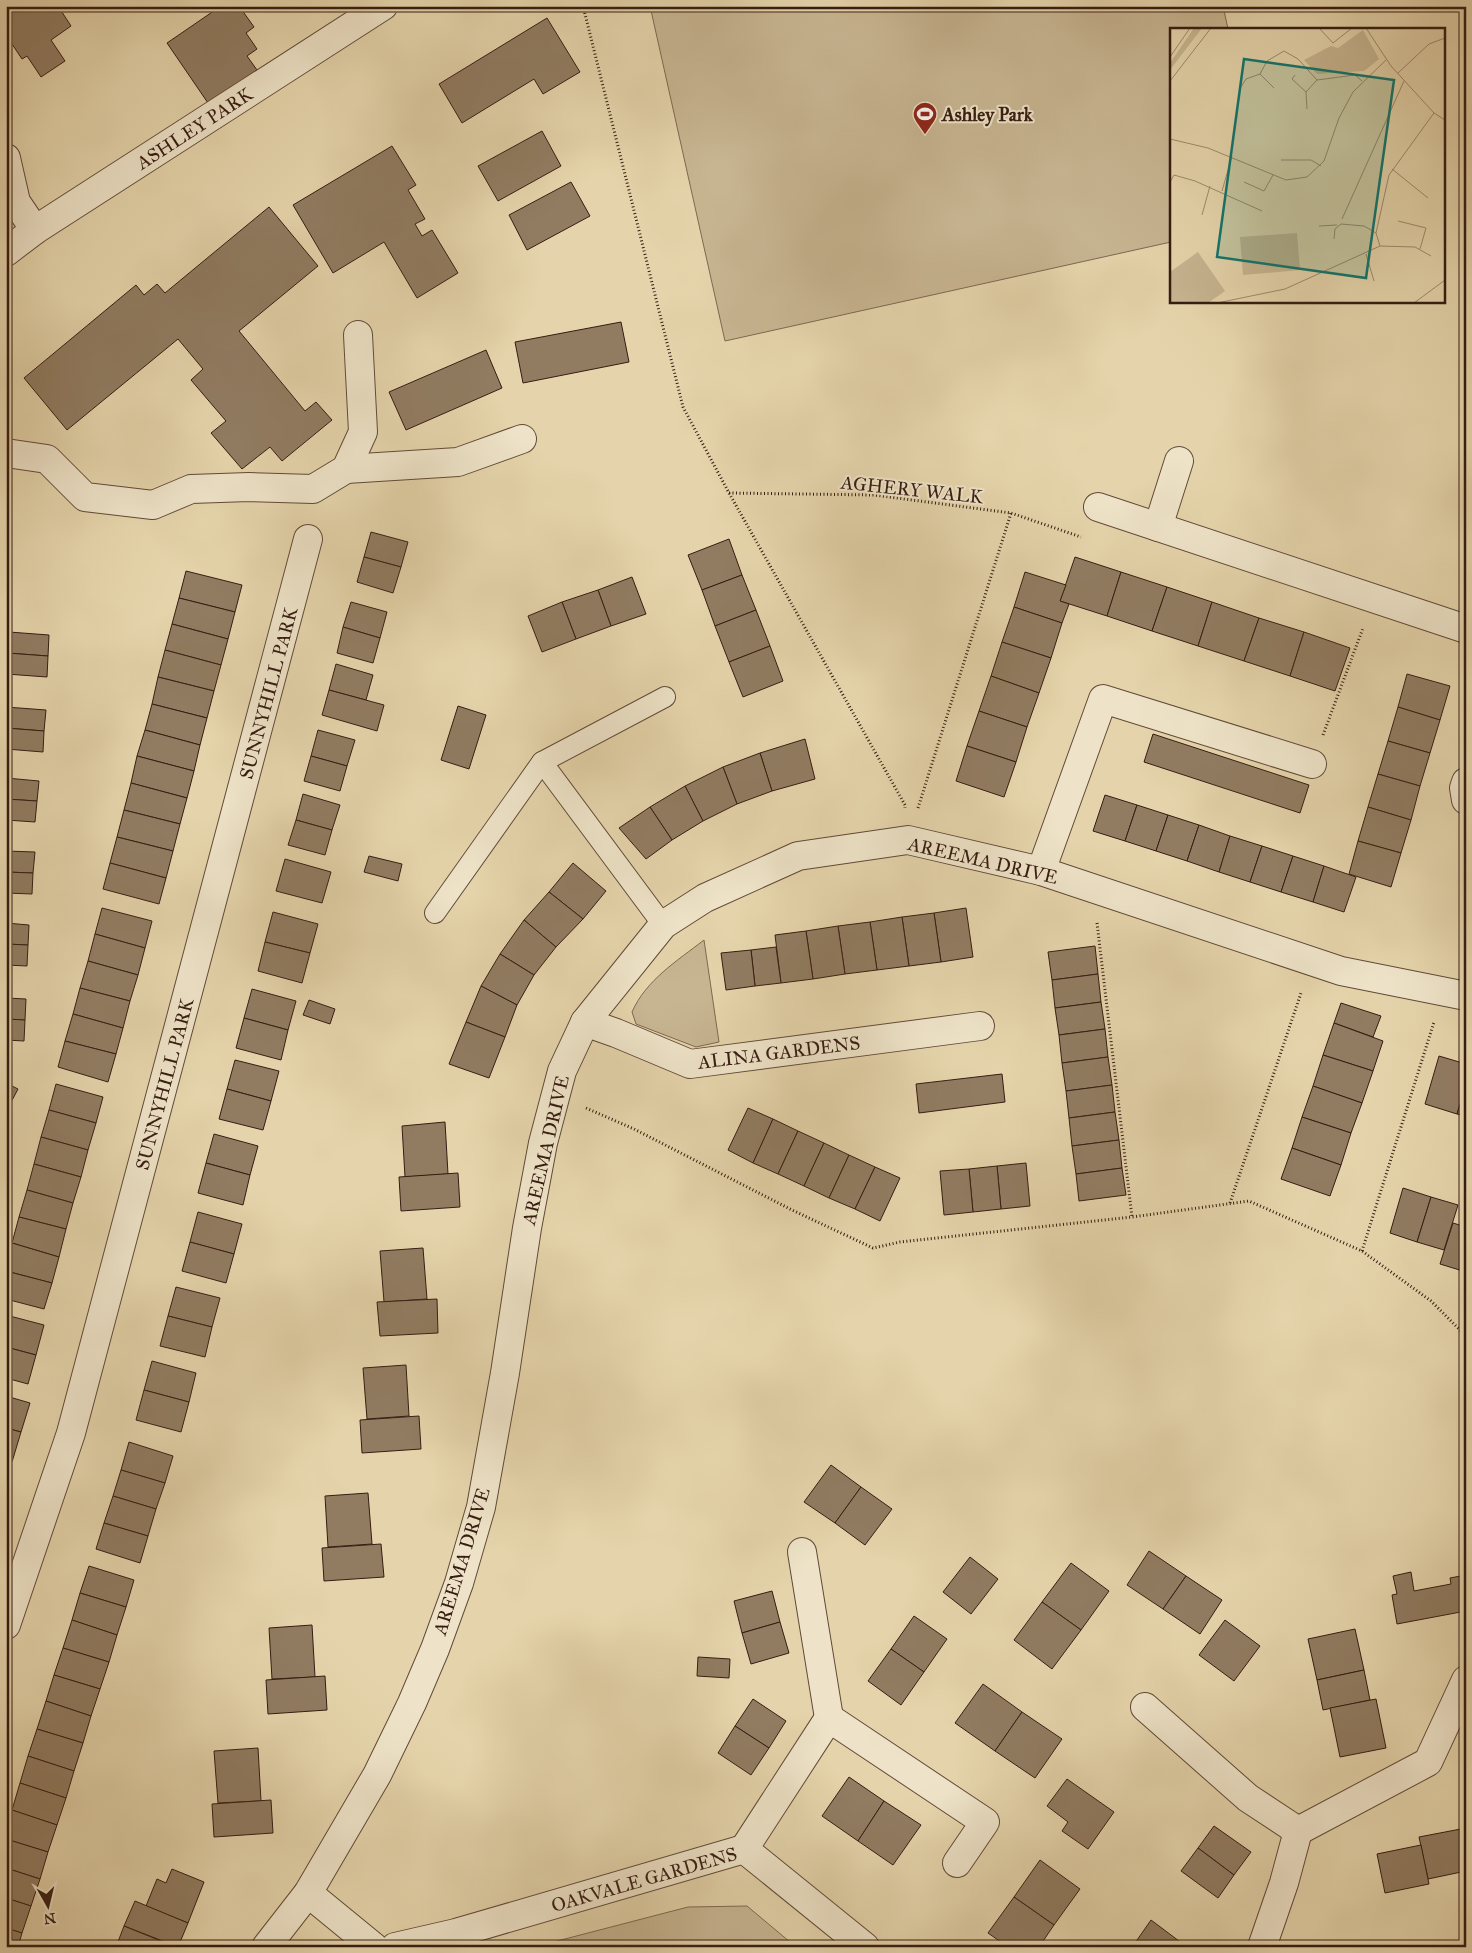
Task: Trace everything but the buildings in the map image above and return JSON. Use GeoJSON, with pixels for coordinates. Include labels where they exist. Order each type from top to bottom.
{"type":"FeatureCollection","features":[{"type":"Feature","properties":{"kind":"street","name":"ASHLEY PARK"},"geometry":{"type":"LineString","coordinates":[[6,252],[35,230],[383,6]]}},
{"type":"Feature","properties":{"kind":"street"},"geometry":{"type":"LineString","coordinates":[[6,158],[16,202],[35,230]]}},
{"type":"Feature","properties":{"kind":"street"},"geometry":{"type":"LineString","coordinates":[[346,469],[363,432],[358,335]]}},
{"type":"Feature","properties":{"kind":"street"},"geometry":{"type":"LineString","coordinates":[[6,452],[47,459],[85,497],[153,504],[191,489],[249,487],[314,489],[346,469],[458,462],[522,440]]}},
{"type":"Feature","properties":{"kind":"street"},"geometry":{"type":"LineString","coordinates":[[1158,527],[1179,461]]}},
{"type":"Feature","properties":{"kind":"street"},"geometry":{"type":"LineString","coordinates":[[1098,507],[1466,629]]}},
{"type":"Feature","properties":{"kind":"street","name":"SUNNYHILL PARK"},"geometry":{"type":"LineString","coordinates":[[6,1625],[71,1432],[308,539]]}},
{"type":"Feature","properties":{"kind":"street"},"geometry":{"type":"LineString","coordinates":[[1041,871],[1104,699],[1312,764]]}},
{"type":"Feature","properties":{"kind":"street"},"geometry":{"type":"LineString","coordinates":[[1466,782],[1464,788],[1466,800]]}},
{"type":"Feature","properties":{"kind":"street","name":"AREEMA DRIVE"},"geometry":{"type":"LineString","coordinates":[[266,1947],[308,1893],[377,1775],[435,1649],[458,1583],[480,1507],[505,1373],[527,1228],[543,1143],[562,1071],[585,1022],[663,925],[705,898],[798,856],[908,840],[1041,871],[1341,970],[1464,989]]}},
{"type":"Feature","properties":{"kind":"street","name":"ALINA GARDENS"},"geometry":{"type":"LineString","coordinates":[[585,1022],[690,1064],[980,1026]]}},
{"type":"Feature","properties":{"kind":"street"},"geometry":{"type":"LineString","coordinates":[[744,1849],[829,1718],[802,1552]]}},
{"type":"Feature","properties":{"kind":"street"},"geometry":{"type":"LineString","coordinates":[[1262,1947],[1284,1883],[1298,1831],[1428,1762],[1466,1680]]}},
{"type":"Feature","properties":{"kind":"street"},"geometry":{"type":"LineString","coordinates":[[1145,1707],[1248,1798],[1298,1831]]}},
{"type":"Feature","properties":{"kind":"street"},"geometry":{"type":"LineString","coordinates":[[829,1718],[985,1822],[957,1863]]}},
{"type":"Feature","properties":{"kind":"street","name":"OAKVALE GARDENS"},"geometry":{"type":"LineString","coordinates":[[395,1947],[456,1933],[744,1849],[865,1947]]}},
{"type":"Feature","properties":{"kind":"street"},"geometry":{"type":"LineString","coordinates":[[308,1893],[374,1947]]}},
{"type":"Feature","properties":{"kind":"lane"},"geometry":{"type":"LineString","coordinates":[[435,913],[542,762],[665,697]]}},
{"type":"Feature","properties":{"kind":"lane"},"geometry":{"type":"LineString","coordinates":[[542,762],[663,925]]}},
{"type":"Feature","properties":{"kind":"path"},"geometry":{"type":"LineString","coordinates":[[583,6],[683,407],[729,493],[905,804],[908,840]]}},
{"type":"Feature","properties":{"kind":"path","name":"AGHERY WALK"},"geometry":{"type":"LineString","coordinates":[[729,493],[874,495],[1011,513],[1088,539]]}},
{"type":"Feature","properties":{"kind":"path"},"geometry":{"type":"LineString","coordinates":[[908,840],[1011,513]]}},
{"type":"Feature","properties":{"kind":"path"},"geometry":{"type":"LineString","coordinates":[[1312,764],[1363,626]]}},
{"type":"Feature","properties":{"kind":"path"},"geometry":{"type":"LineString","coordinates":[[1096,918],[1132,1217]]}},
{"type":"Feature","properties":{"kind":"path"},"geometry":{"type":"LineString","coordinates":[[1230,1203],[1303,984]]}},
{"type":"Feature","properties":{"kind":"path"},"geometry":{"type":"LineString","coordinates":[[1362,1250],[1435,1018]]}},
{"type":"Feature","properties":{"kind":"path"},"geometry":{"type":"LineString","coordinates":[[582,1106],[634,1129],[792,1210],[873,1248],[900,1242],[1132,1217],[1249,1200],[1362,1250],[1431,1301],[1466,1336]]}},
{"type":"Feature","properties":{"kind":"shaded area","name":"Ashley Park"},"geometry":{"type":"Polygon","coordinates":[[[650,6],[1223,6],[1228,28],[1170,28],[1170,242],[725,341],[650,6]]]}},
{"type":"Feature","properties":{"kind":"shaded area"},"geometry":{"type":"Polygon","coordinates":[[[704,940],[719,1042],[696,1047],[636,1024],[632,1012],[645,990],[663,972],[704,940]]]}},
{"type":"Feature","properties":{"kind":"shaded area"},"geometry":{"type":"Polygon","coordinates":[[[747,1906],[796,1947],[534,1947],[688,1907],[747,1906]]]}},
{"type":"Feature","properties":{"kind":"place","name":"Ashley Park"},"geometry":{"type":"Point","coordinates":[925,135]}}]}
